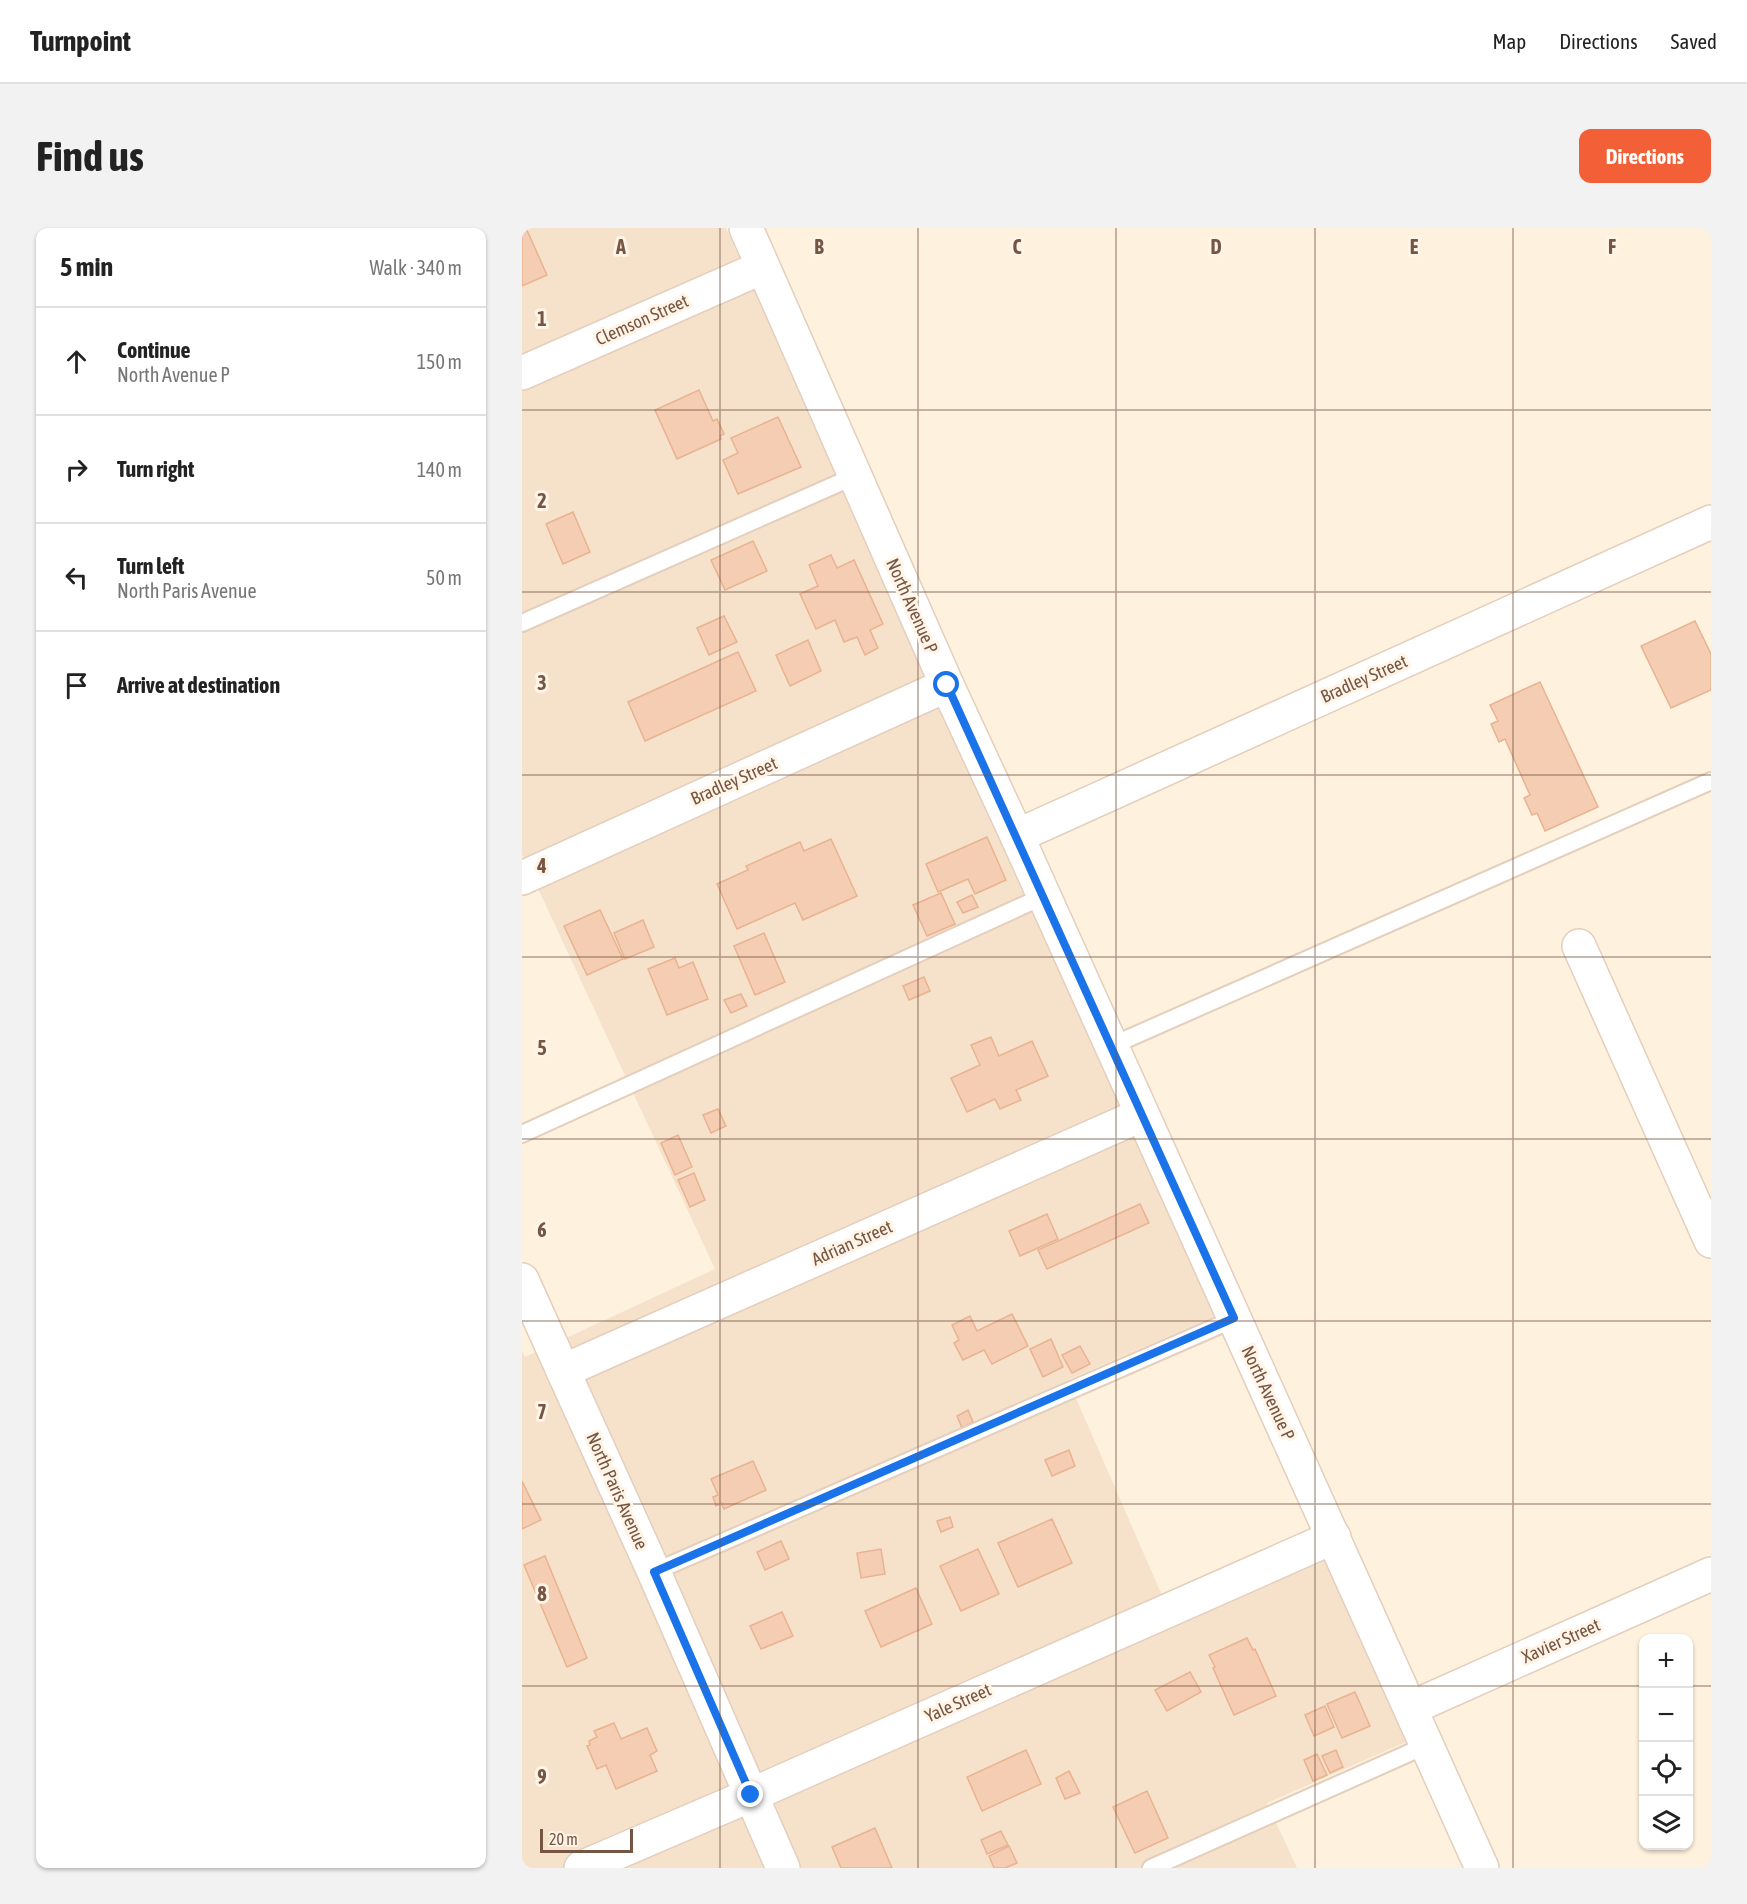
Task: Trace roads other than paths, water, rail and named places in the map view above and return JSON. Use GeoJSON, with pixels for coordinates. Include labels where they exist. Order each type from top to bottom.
{"type":"FeatureCollection","features":[{"type":"Feature","properties":{"kind":"street","name":"North Avenue P"},"geometry":{"type":"LineString","coordinates":[[746,228],[947,685],[1482,1868]]}},
{"type":"Feature","properties":{"kind":"street","name":"Clemson Street"},"geometry":{"type":"LineString","coordinates":[[522,373],[763,267]]}},
{"type":"Feature","properties":{"kind":"street","name":"Bradley Street"},"geometry":{"type":"LineString","coordinates":[[1017,836],[1711,522]]}},
{"type":"Feature","properties":{"kind":"street","name":"Bradley Street"},"geometry":{"type":"LineString","coordinates":[[522,878],[947,685]]}},
{"type":"Feature","properties":{"kind":"street"},"geometry":{"type":"LineString","coordinates":[[1579,946],[1711,1241]]}},
{"type":"Feature","properties":{"kind":"street","name":"Adrian Street"},"geometry":{"type":"LineString","coordinates":[[563,1371],[1141,1115]]}},
{"type":"Feature","properties":{"kind":"street","name":"North Paris Avenue"},"geometry":{"type":"LineString","coordinates":[[522,1280],[654,1572],[783,1868]]}},
{"type":"Feature","properties":{"kind":"street","name":"Yale Street"},"geometry":{"type":"LineString","coordinates":[[581,1868],[1334,1537]]}},
{"type":"Feature","properties":{"kind":"street","name":"Xavier Street"},"geometry":{"type":"LineString","coordinates":[[1411,1708],[1711,1574]]}},
{"type":"Feature","properties":{"kind":"lane"},"geometry":{"type":"LineString","coordinates":[[522,623],[855,476]]}},
{"type":"Feature","properties":{"kind":"lane"},"geometry":{"type":"LineString","coordinates":[[1111,1046],[1711,781]]}},
{"type":"Feature","properties":{"kind":"lane"},"geometry":{"type":"LineString","coordinates":[[522,1134],[1044,896]]}},
{"type":"Feature","properties":{"kind":"lane"},"geometry":{"type":"LineString","coordinates":[[654,1572],[1234,1318]]}},
{"type":"Feature","properties":{"kind":"lane"},"geometry":{"type":"LineString","coordinates":[[1151,1868],[1427,1745]]}}]}
